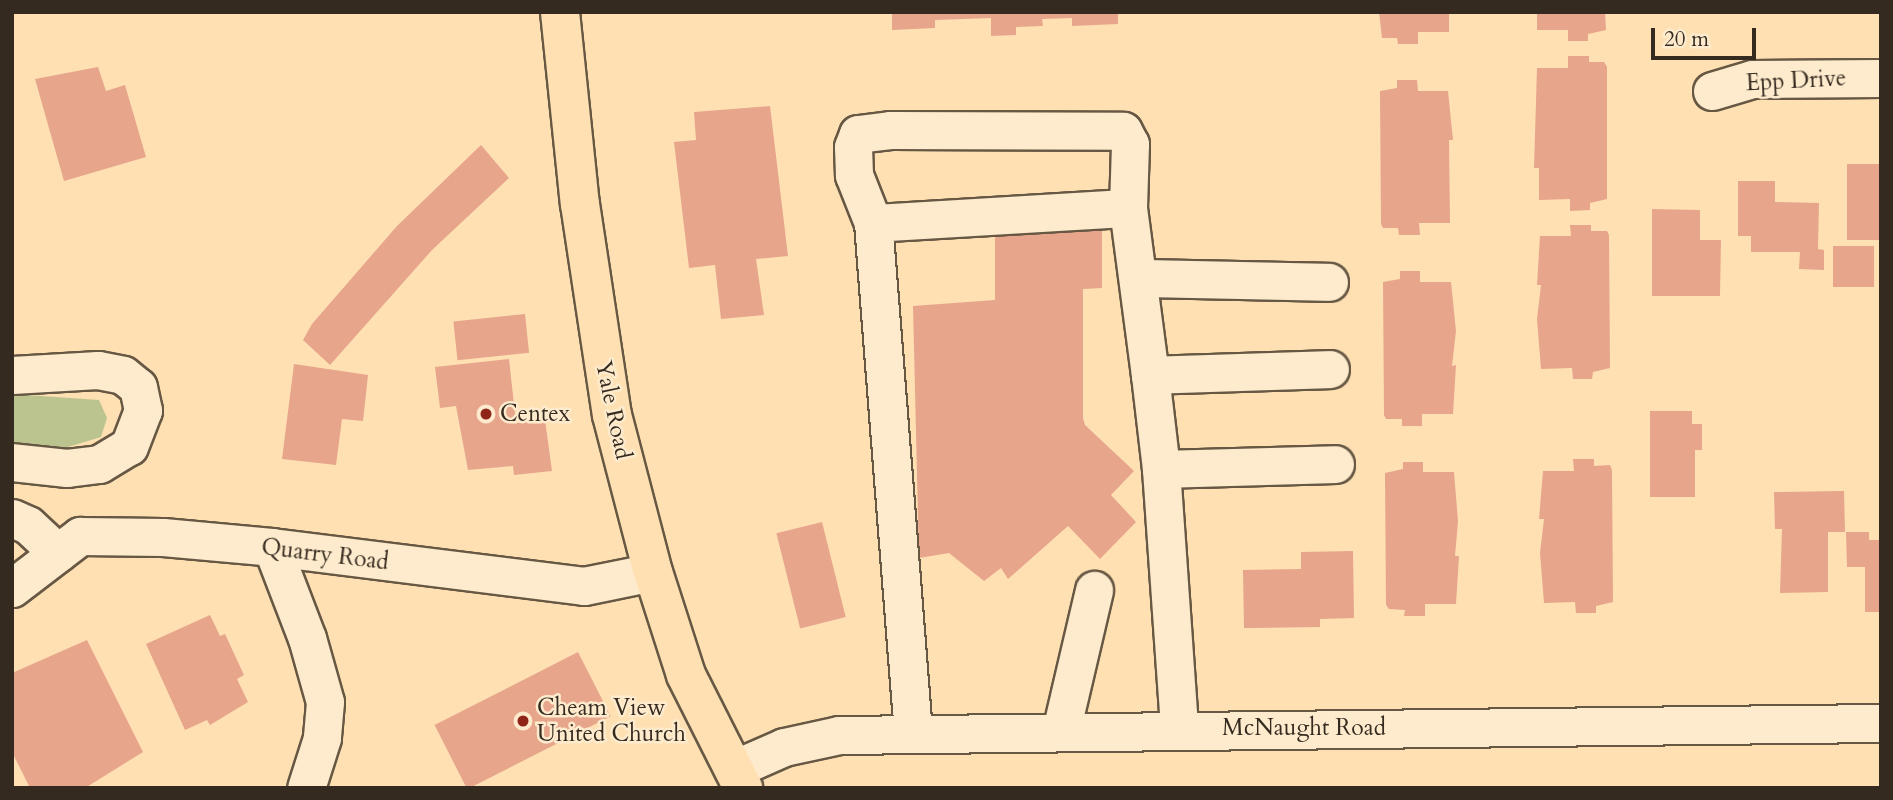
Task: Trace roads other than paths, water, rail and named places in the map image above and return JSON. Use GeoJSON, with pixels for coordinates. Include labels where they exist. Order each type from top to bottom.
{"type":"FeatureCollection","features":[{"type":"Feature","properties":{"kind":"main road","name":"Yale Road"},"geometry":{"type":"LineString","coordinates":[[560,12],[597,336],[612,415],[653,572],[686,674],[739,778]]}},
{"type":"Feature","properties":{"kind":"street","name":"Epp Drive"},"geometry":{"type":"LineString","coordinates":[[1712,91],[1752,79],[1881,78]]}},
{"type":"Feature","properties":{"kind":"street"},"geometry":{"type":"LineString","coordinates":[[913,733],[873,223],[854,175],[853,147],[858,134],[890,130],[1123,131],[1130,144],[1128,208],[1139,278],[1161,469],[1179,729]]}},
{"type":"Feature","properties":{"kind":"street"},"geometry":{"type":"LineString","coordinates":[[873,223],[1128,208]]}},
{"type":"Feature","properties":{"kind":"street"},"geometry":{"type":"LineString","coordinates":[[1139,278],[1329,282]]}},
{"type":"Feature","properties":{"kind":"street"},"geometry":{"type":"LineString","coordinates":[[1150,375],[1330,369]]}},
{"type":"Feature","properties":{"kind":"street"},"geometry":{"type":"LineString","coordinates":[[12,375],[98,370],[124,375],[138,387],[143,410],[129,446],[99,464],[67,468],[12,462]]}},
{"type":"Feature","properties":{"kind":"street"},"geometry":{"type":"LineString","coordinates":[[1161,469],[1335,464]]}},
{"type":"Feature","properties":{"kind":"street"},"geometry":{"type":"LineString","coordinates":[[12,518],[27,525],[58,553]]}},
{"type":"Feature","properties":{"kind":"street","name":"Quarry Road"},"geometry":{"type":"LineString","coordinates":[[12,588],[80,536],[163,537],[272,547],[584,586],[653,572]]}},
{"type":"Feature","properties":{"kind":"street"},"geometry":{"type":"LineString","coordinates":[[272,547],[307,638],[325,702],[322,738],[306,788]]}},
{"type":"Feature","properties":{"kind":"street"},"geometry":{"type":"LineString","coordinates":[[1061,731],[1094,590]]}},
{"type":"Feature","properties":{"kind":"street","name":"McNaught Road"},"geometry":{"type":"LineString","coordinates":[[739,778],[784,747],[839,735],[1881,723]]}},
{"type":"Feature","properties":{"kind":"place","name":"Centex"},"geometry":{"type":"Point","coordinates":[486,414]}},
{"type":"Feature","properties":{"kind":"place","name":"Cheam View United Church"},"geometry":{"type":"Point","coordinates":[523,721]}}]}
